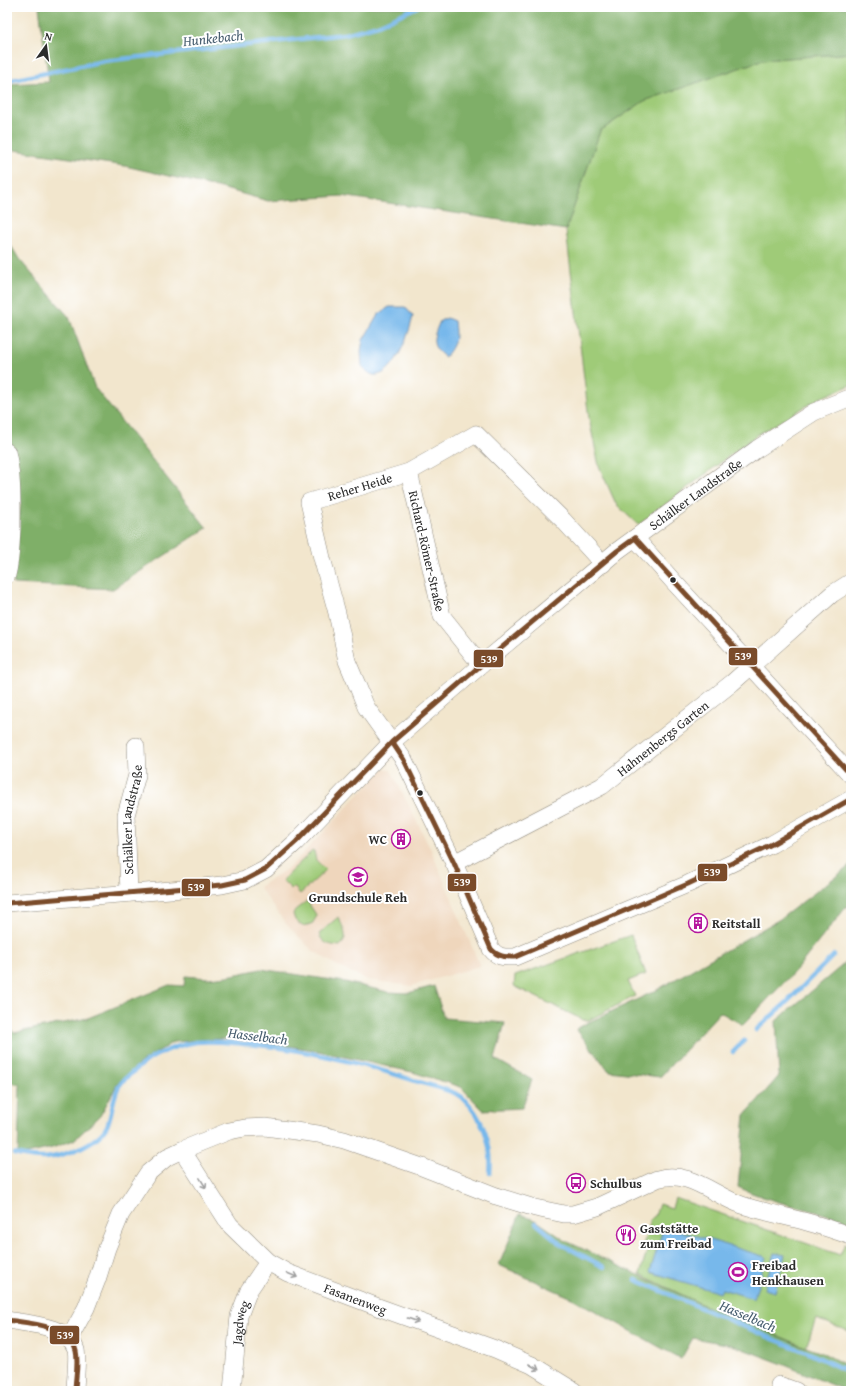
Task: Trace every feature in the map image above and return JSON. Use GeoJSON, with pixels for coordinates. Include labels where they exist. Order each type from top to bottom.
{"type":"FeatureCollection","features":[{"type":"Feature","properties":{"kind":"street","name":"Schälker Landstraße"},"geometry":{"type":"LineString","coordinates":[[7,903],[222,885],[245,880],[266,869],[296,842],[392,742],[481,665],[635,538],[757,449],[786,430],[814,412],[851,397]]}},
{"type":"Feature","properties":{"kind":"street","name":"Reher Heide"},"geometry":{"type":"LineString","coordinates":[[392,742],[366,707],[347,661],[337,613],[309,502],[409,472],[476,434],[563,520],[603,564]]}},
{"type":"Feature","properties":{"kind":"street"},"geometry":{"type":"LineString","coordinates":[[7,452],[11,472],[12,501],[11,556],[7,575]]}},
{"type":"Feature","properties":{"kind":"street","name":"Richard-Römer-Straße"},"geometry":{"type":"LineString","coordinates":[[409,472],[442,616],[481,665]]}},
{"type":"Feature","properties":{"kind":"street"},"geometry":{"type":"LineString","coordinates":[[635,538],[851,775]]}},
{"type":"Feature","properties":{"kind":"street","name":"Hahnenbergs Garten"},"geometry":{"type":"LineString","coordinates":[[454,863],[602,786],[726,688],[832,594],[851,582]]}},
{"type":"Feature","properties":{"kind":"street"},"geometry":{"type":"LineString","coordinates":[[392,742],[404,760],[454,863],[490,949],[501,957],[515,957],[688,884],[772,844],[851,799]]}},
{"type":"Feature","properties":{"kind":"street","name":"Schälker Landstraße"},"geometry":{"type":"LineString","coordinates":[[129,893],[126,815],[137,775],[136,746]]}},
{"type":"Feature","properties":{"kind":"street"},"geometry":{"type":"LineString","coordinates":[[69,1339],[86,1308],[107,1248],[121,1214],[148,1173],[167,1157],[182,1150],[229,1131],[246,1128],[265,1127],[318,1134],[344,1140],[496,1196],[535,1208],[564,1214],[573,1214],[597,1207],[652,1180],[664,1176],[673,1176],[694,1182],[741,1205],[808,1222],[851,1236]]}},
{"type":"Feature","properties":{"kind":"street","name":"Fasanenweg"},"geometry":{"type":"LineString","coordinates":[[182,1150],[230,1225],[268,1262],[295,1276],[378,1308],[495,1349],[532,1365],[574,1391]]}},
{"type":"Feature","properties":{"kind":"street","name":"Jagdweg"},"geometry":{"type":"LineString","coordinates":[[232,1391],[239,1316],[249,1290],[268,1262]]}},
{"type":"Feature","properties":{"kind":"street"},"geometry":{"type":"LineString","coordinates":[[7,1320],[49,1328],[60,1332],[69,1339],[76,1351],[75,1391]]}},
{"type":"Feature","properties":{"kind":"street"},"geometry":{"type":"LineString","coordinates":[[779,1385],[796,1391]]}},
{"type":"Feature","properties":{"kind":"shaded area","name":"Grundschule Reh"},"geometry":{"type":"Polygon","coordinates":[[[383,769],[391,770],[431,850],[480,966],[411,986],[368,980],[339,967],[312,950],[287,925],[259,887],[290,867],[383,769]]]}},
{"type":"Feature","properties":{"kind":"green space"},"geometry":{"type":"Polygon","coordinates":[[[39,7],[851,7],[851,53],[762,60],[644,101],[600,131],[566,230],[342,196],[268,201],[221,188],[125,166],[7,149],[7,84],[49,82],[39,7]]]}},
{"type":"Feature","properties":{"kind":"green space"},"geometry":{"type":"Polygon","coordinates":[[[851,53],[851,385],[820,398],[757,435],[638,525],[616,504],[599,466],[589,419],[566,230],[600,131],[644,101],[762,60],[851,53]]]}},
{"type":"Feature","properties":{"kind":"green space"},"geometry":{"type":"Polygon","coordinates":[[[7,239],[19,259],[69,317],[95,388],[207,528],[113,589],[13,584],[21,500],[7,420],[7,239]]]}},
{"type":"Feature","properties":{"kind":"green space"},"geometry":{"type":"Polygon","coordinates":[[[312,851],[314,851],[316,860],[326,870],[300,894],[294,887],[291,889],[282,880],[312,851]]]}},
{"type":"Feature","properties":{"kind":"green space"},"geometry":{"type":"Polygon","coordinates":[[[851,865],[851,904],[847,906],[796,970],[743,1025],[720,1012],[660,1077],[609,1071],[576,1029],[655,991],[780,919],[851,865]]]}},
{"type":"Feature","properties":{"kind":"green space"},"geometry":{"type":"Polygon","coordinates":[[[307,901],[317,916],[312,924],[302,926],[295,920],[293,914],[295,910],[307,901]]]}},
{"type":"Feature","properties":{"kind":"green space"},"geometry":{"type":"Polygon","coordinates":[[[338,917],[345,932],[345,940],[340,946],[327,943],[322,940],[319,934],[338,917]]]}},
{"type":"Feature","properties":{"kind":"green space"},"geometry":{"type":"Polygon","coordinates":[[[631,935],[646,974],[628,981],[635,996],[589,1020],[583,1020],[514,986],[515,976],[631,935]]]}},
{"type":"Feature","properties":{"kind":"green space"},"geometry":{"type":"Polygon","coordinates":[[[851,958],[851,1222],[765,1198],[738,1187],[745,1115],[779,1076],[776,1021],[851,958]]]}},
{"type":"Feature","properties":{"kind":"green space"},"geometry":{"type":"Polygon","coordinates":[[[261,969],[345,982],[388,992],[408,993],[434,986],[444,1018],[505,1023],[495,1059],[532,1080],[522,1108],[483,1110],[461,1087],[412,1072],[314,1050],[236,1038],[173,1042],[140,1063],[118,1083],[100,1116],[74,1140],[52,1148],[18,1156],[20,1085],[7,1082],[7,1025],[14,1033],[88,1018],[169,985],[184,986],[185,976],[208,978],[228,976],[261,969]]]}},
{"type":"Feature","properties":{"kind":"green space","name":"Freibad Henkhausen"},"geometry":{"type":"Polygon","coordinates":[[[675,1198],[840,1255],[845,1244],[851,1246],[851,1332],[816,1319],[806,1347],[703,1305],[640,1274],[648,1248],[643,1246],[650,1219],[655,1216],[659,1204],[672,1208],[675,1198]]]}},
{"type":"Feature","properties":{"kind":"green space"},"geometry":{"type":"Polygon","coordinates":[[[520,1214],[537,1221],[566,1241],[703,1305],[825,1354],[851,1368],[851,1391],[846,1391],[780,1363],[732,1345],[693,1338],[681,1359],[572,1298],[499,1265],[520,1214]]]}},
{"type":"Feature","properties":{"kind":"water"},"geometry":{"type":"Polygon","coordinates":[[[389,307],[405,307],[413,316],[409,331],[396,359],[384,373],[373,375],[362,366],[361,351],[363,340],[378,315],[389,307]]]}},
{"type":"Feature","properties":{"kind":"water"},"geometry":{"type":"Polygon","coordinates":[[[447,318],[454,321],[455,337],[453,345],[445,357],[436,349],[434,337],[440,321],[447,318]]]}},
{"type":"Feature","properties":{"kind":"water"},"geometry":{"type":"Polygon","coordinates":[[[664,1226],[766,1257],[754,1299],[722,1289],[720,1293],[650,1272],[664,1226]]]}},
{"type":"Feature","properties":{"kind":"water"},"geometry":{"type":"Polygon","coordinates":[[[774,1253],[785,1255],[775,1292],[764,1289],[774,1253]]]}},
{"type":"Feature","properties":{"kind":"waterway","name":"Hunkebach"},"geometry":{"type":"LineString","coordinates":[[7,81],[104,61],[345,34],[378,25],[417,7]]}},
{"type":"Feature","properties":{"kind":"waterway"},"geometry":{"type":"LineString","coordinates":[[756,1030],[784,1005],[834,955]]}},
{"type":"Feature","properties":{"kind":"waterway","name":"Hasselbach"},"geometry":{"type":"LineString","coordinates":[[14,1154],[36,1158],[52,1157],[88,1144],[102,1133],[107,1126],[115,1095],[119,1086],[126,1078],[149,1059],[182,1045],[202,1041],[215,1041],[270,1046],[313,1053],[377,1069],[442,1088],[459,1095],[476,1113],[485,1132],[490,1152],[490,1173]]}},
{"type":"Feature","properties":{"kind":"waterway"},"geometry":{"type":"LineString","coordinates":[[733,1052],[744,1041]]}},
{"type":"Feature","properties":{"kind":"waterway","name":"Hasselbach"},"geometry":{"type":"LineString","coordinates":[[536,1223],[561,1244],[604,1267]]}},
{"type":"Feature","properties":{"kind":"waterway","name":"Hasselbach"},"geometry":{"type":"LineString","coordinates":[[636,1280],[809,1353],[851,1373]]}},
{"type":"Feature","properties":{"kind":"transit line","name":"539"},"geometry":{"type":"LineString","coordinates":[[635,538],[851,775]]}},
{"type":"Feature","properties":{"kind":"transit line","name":"539"},"geometry":{"type":"LineString","coordinates":[[7,903],[222,885],[245,880],[266,869],[296,842],[392,742],[481,665],[617,551],[635,538]]}},
{"type":"Feature","properties":{"kind":"transit line","name":"539"},"geometry":{"type":"LineString","coordinates":[[392,742],[404,760],[454,863],[491,949],[496,954],[505,957],[515,957],[688,884],[772,844],[851,799]]}},
{"type":"Feature","properties":{"kind":"transit line","name":"539"},"geometry":{"type":"LineString","coordinates":[[7,1320],[47,1327],[66,1336],[72,1342],[76,1351],[77,1361],[75,1391]]}},
{"type":"Feature","properties":{"kind":"place","name":"WC"},"geometry":{"type":"Point","coordinates":[401,839]}},
{"type":"Feature","properties":{"kind":"place","name":"Grundschule Reh"},"geometry":{"type":"Point","coordinates":[358,877]}},
{"type":"Feature","properties":{"kind":"place","name":"Reitstall"},"geometry":{"type":"Point","coordinates":[698,923]}},
{"type":"Feature","properties":{"kind":"place","name":"Schulbus"},"geometry":{"type":"Point","coordinates":[576,1183]}},
{"type":"Feature","properties":{"kind":"place","name":"Gaststätte zum Freibad"},"geometry":{"type":"Point","coordinates":[626,1235]}},
{"type":"Feature","properties":{"kind":"place","name":"Freibad Henkhausen"},"geometry":{"type":"Point","coordinates":[738,1272]}}]}
